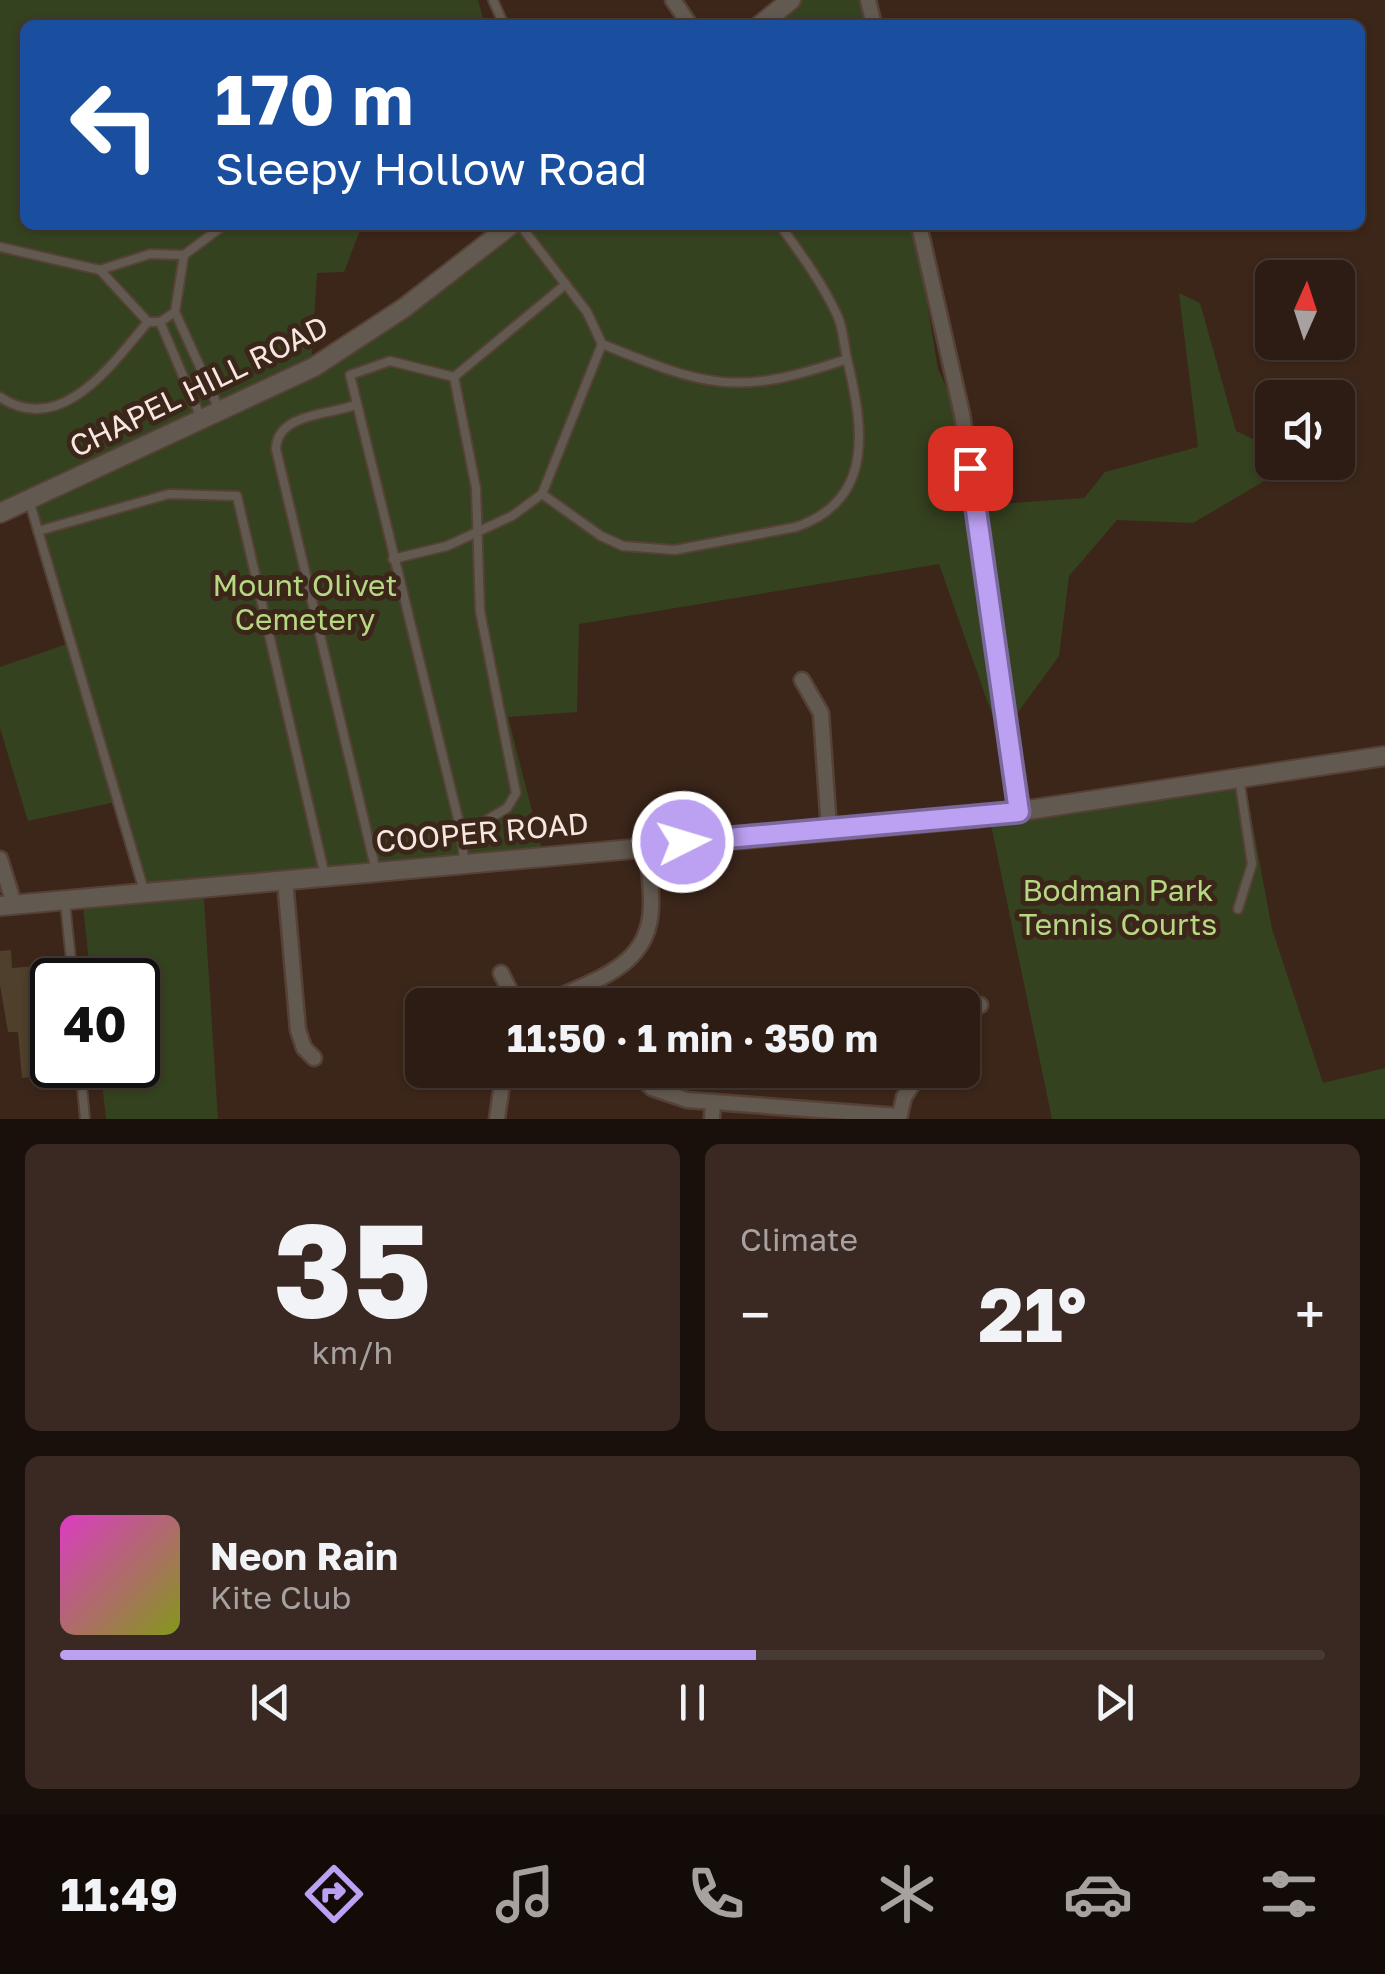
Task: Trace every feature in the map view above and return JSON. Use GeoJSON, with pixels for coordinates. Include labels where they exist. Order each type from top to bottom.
{"type":"FeatureCollection","features":[{"type":"Feature","properties":{"kind":"street"},"geometry":{"type":"LineString","coordinates":[[766,20],[792,0]]}},
{"type":"Feature","properties":{"kind":"street","name":"CHAPEL HILL ROAD"},"geometry":{"type":"LineString","coordinates":[[0,513],[220,412],[346,347],[430,289],[505,230]]}},
{"type":"Feature","properties":{"kind":"street"},"geometry":{"type":"LineString","coordinates":[[920,230],[962,414],[1019,812]]}},
{"type":"Feature","properties":{"kind":"street"},"geometry":{"type":"LineString","coordinates":[[802,680],[821,713],[829,829]]}},
{"type":"Feature","properties":{"kind":"street","name":"COOPER ROAD"},"geometry":{"type":"LineString","coordinates":[[7,905],[1019,812],[1385,756]]}},
{"type":"Feature","properties":{"kind":"street"},"geometry":{"type":"LineString","coordinates":[[579,988],[625,965],[646,935],[651,906],[647,846]]}},
{"type":"Feature","properties":{"kind":"street"},"geometry":{"type":"LineString","coordinates":[[0,859],[7,905]]}},
{"type":"Feature","properties":{"kind":"street"},"geometry":{"type":"LineString","coordinates":[[286,880],[298,1030],[304,1048],[314,1058]]}},
{"type":"Feature","properties":{"kind":"street"},"geometry":{"type":"LineString","coordinates":[[501,974],[508,988]]}},
{"type":"Feature","properties":{"kind":"street"},"geometry":{"type":"LineString","coordinates":[[592,982],[595,988]]}},
{"type":"Feature","properties":{"kind":"street"},"geometry":{"type":"LineString","coordinates":[[497,1119],[501,1088]]}},
{"type":"Feature","properties":{"kind":"street"},"geometry":{"type":"LineString","coordinates":[[658,1088],[667,1095],[713,1102],[899,1118],[910,1088]]}},
{"type":"Feature","properties":{"kind":"street"},"geometry":{"type":"LineString","coordinates":[[712,1119],[713,1102]]}},
{"type":"Feature","properties":{"kind":"lane"},"geometry":{"type":"LineString","coordinates":[[0,248],[100,270],[150,254],[184,255],[217,230]]}},
{"type":"Feature","properties":{"kind":"lane"},"geometry":{"type":"LineString","coordinates":[[524,230],[587,312],[602,344],[687,377],[724,385],[772,382],[847,359]]}},
{"type":"Feature","properties":{"kind":"lane"},"geometry":{"type":"LineString","coordinates":[[542,494],[612,542],[654,550],[808,523],[836,502],[859,459],[861,424],[838,318],[783,230]]}},
{"type":"Feature","properties":{"kind":"lane"},"geometry":{"type":"LineString","coordinates":[[184,255],[175,312],[220,412]]}},
{"type":"Feature","properties":{"kind":"lane"},"geometry":{"type":"LineString","coordinates":[[100,270],[148,322]]}},
{"type":"Feature","properties":{"kind":"lane"},"geometry":{"type":"LineString","coordinates":[[454,376],[566,284]]}},
{"type":"Feature","properties":{"kind":"lane"},"geometry":{"type":"LineString","coordinates":[[0,397],[30,410],[60,406],[82,392],[148,322],[160,322],[175,312]]}},
{"type":"Feature","properties":{"kind":"lane"},"geometry":{"type":"LineString","coordinates":[[160,322],[202,420]]}},
{"type":"Feature","properties":{"kind":"lane"},"geometry":{"type":"LineString","coordinates":[[394,559],[447,546],[512,516],[542,494],[602,344]]}},
{"type":"Feature","properties":{"kind":"lane"},"geometry":{"type":"LineString","coordinates":[[454,376],[410,362],[375,364],[350,375],[462,835],[464,863]]}},
{"type":"Feature","properties":{"kind":"lane"},"geometry":{"type":"LineString","coordinates":[[454,376],[474,471],[480,611],[516,793],[507,808],[462,835]]}},
{"type":"Feature","properties":{"kind":"lane"},"geometry":{"type":"LineString","coordinates":[[356,405],[288,424],[278,434],[276,449],[376,871]]}},
{"type":"Feature","properties":{"kind":"lane"},"geometry":{"type":"LineString","coordinates":[[38,531],[169,494],[237,496],[325,876]]}},
{"type":"Feature","properties":{"kind":"lane"},"geometry":{"type":"LineString","coordinates":[[29,500],[146,895]]}},
{"type":"Feature","properties":{"kind":"lane"},"geometry":{"type":"LineString","coordinates":[[1238,909],[1252,864],[1239,778]]}},
{"type":"Feature","properties":{"kind":"lane"},"geometry":{"type":"LineString","coordinates":[[65,902],[71,958]]}},
{"type":"Feature","properties":{"kind":"lane"},"geometry":{"type":"LineString","coordinates":[[82,1088],[85,1119]]}},
{"type":"Feature","properties":{"kind":"green space","name":"Mount Olivet Cemetery"},"geometry":{"type":"Polygon","coordinates":[[[0,0],[478,0],[484,20],[20,20],[20,230],[360,230],[344,272],[317,273],[311,366],[490,230],[915,230],[938,369],[1000,504],[1084,498],[1105,472],[1198,447],[1179,293],[1200,303],[1236,431],[1255,440],[1255,480],[1266,480],[1193,523],[1117,520],[1069,576],[1059,656],[1000,737],[939,564],[579,624],[577,712],[508,717],[543,854],[203,885],[218,1119],[106,1119],[103,1088],[160,1088],[160,958],[89,958],[82,897],[146,891],[120,801],[28,821],[0,728],[0,667],[73,642],[31,500],[0,513],[0,0]]]}},
{"type":"Feature","properties":{"kind":"green space"},"geometry":{"type":"Polygon","coordinates":[[[790,0],[877,0],[880,20],[765,20],[790,0]]]}},
{"type":"Feature","properties":{"kind":"green space","name":"Bodman Park Tennis Courts"},"geometry":{"type":"Polygon","coordinates":[[[1244,779],[1272,929],[1323,1083],[1385,1068],[1385,1119],[1052,1119],[989,815],[1244,779]]]}},
{"type":"Feature","properties":{"kind":"building"},"geometry":{"type":"Polygon","coordinates":[[[11,950],[12,968],[30,967],[30,1077],[22,1078],[18,1032],[8,1032],[0,985],[0,951],[11,950]]]}},
{"type":"Feature","properties":{"kind":"route"},"geometry":{"type":"LineString","coordinates":[[683,842],[1019,812],[970,468]]}}]}
